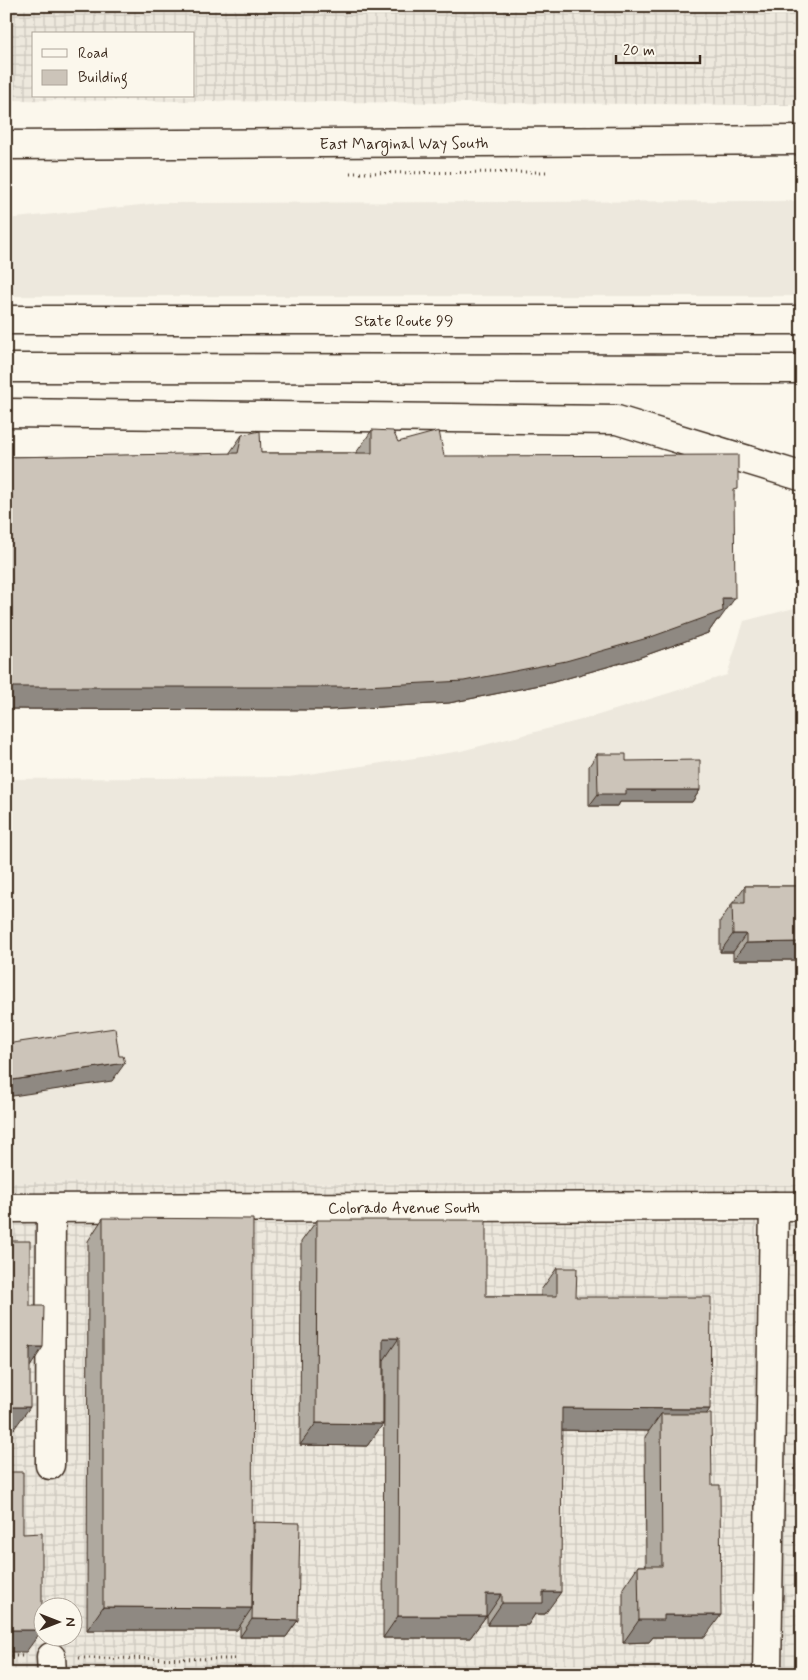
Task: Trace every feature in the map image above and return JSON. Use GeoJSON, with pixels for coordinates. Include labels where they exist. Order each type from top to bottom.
{"type":"FeatureCollection","features":[{"type":"Feature","properties":{"kind":"main road","name":"East Marginal Way South"},"geometry":{"type":"LineString","coordinates":[[6,145],[802,140]]}},
{"type":"Feature","properties":{"kind":"main road","name":"State Route 99"},"geometry":{"type":"LineString","coordinates":[[6,320],[802,320]]}},
{"type":"Feature","properties":{"kind":"main road"},"geometry":{"type":"LineString","coordinates":[[6,368],[802,369]]}},
{"type":"Feature","properties":{"kind":"main road"},"geometry":{"type":"LineString","coordinates":[[6,413],[616,420],[800,476]]}},
{"type":"Feature","properties":{"kind":"main road"},"geometry":{"type":"LineString","coordinates":[[767,1674],[774,1206]]}},
{"type":"Feature","properties":{"kind":"main road","name":"Colorado Avenue South"},"geometry":{"type":"LineString","coordinates":[[6,1208],[802,1206]]}},
{"type":"Feature","properties":{"kind":"main road"},"geometry":{"type":"LineString","coordinates":[[50,1464],[51,1208]]}},
{"type":"Feature","properties":{"kind":"path"},"geometry":{"type":"LineString","coordinates":[[6,1656],[51,1665],[238,1659]]}},
{"type":"Feature","properties":{"kind":"shaded area"},"geometry":{"type":"Polygon","coordinates":[[[6,6],[802,6],[802,105],[6,100],[6,6]]]}},
{"type":"Feature","properties":{"kind":"shaded area"},"geometry":{"type":"Polygon","coordinates":[[[802,201],[802,296],[6,296],[6,219],[160,203],[802,201]]]}},
{"type":"Feature","properties":{"kind":"shaded area"},"geometry":{"type":"Polygon","coordinates":[[[802,606],[802,1185],[6,1182],[6,779],[289,777],[461,751],[589,718],[727,675],[744,621],[802,606]]]}},
{"type":"Feature","properties":{"kind":"shaded area"},"geometry":{"type":"Polygon","coordinates":[[[6,1182],[802,1185],[802,1674],[6,1674],[6,1182]]]}},
{"type":"Feature","properties":{"kind":"building"},"geometry":{"type":"Polygon","coordinates":[[[372,430],[393,431],[398,442],[439,431],[444,456],[738,455],[738,489],[734,490],[735,598],[722,598],[723,611],[651,637],[566,661],[464,681],[345,687],[6,687],[6,457],[238,453],[242,435],[260,431],[261,453],[372,453],[372,430]]]}},
{"type":"Feature","properties":{"kind":"building"},"geometry":{"type":"Polygon","coordinates":[[[597,754],[626,754],[626,761],[700,760],[700,790],[626,790],[626,794],[598,794],[597,754]]]}},
{"type":"Feature","properties":{"kind":"building"},"geometry":{"type":"Polygon","coordinates":[[[745,886],[802,886],[802,942],[746,943],[746,934],[733,934],[732,903],[745,903],[745,886]]]}},
{"type":"Feature","properties":{"kind":"building"},"geometry":{"type":"Polygon","coordinates":[[[115,1028],[119,1056],[123,1056],[125,1063],[6,1081],[6,1044],[115,1028]]]}},
{"type":"Feature","properties":{"kind":"building"},"geometry":{"type":"Polygon","coordinates":[[[103,1218],[253,1219],[252,1608],[103,1607],[103,1218]]]}},
{"type":"Feature","properties":{"kind":"building"},"geometry":{"type":"Polygon","coordinates":[[[317,1220],[486,1220],[486,1296],[557,1296],[557,1268],[577,1268],[576,1297],[711,1297],[710,1409],[562,1408],[561,1592],[543,1592],[543,1603],[502,1603],[502,1594],[486,1594],[486,1616],[398,1616],[399,1338],[383,1338],[383,1424],[316,1423],[317,1220]]]}},
{"type":"Feature","properties":{"kind":"building"},"geometry":{"type":"Polygon","coordinates":[[[6,1241],[30,1241],[30,1306],[44,1306],[43,1347],[30,1347],[30,1407],[6,1407],[6,1241]]]}},
{"type":"Feature","properties":{"kind":"building"},"geometry":{"type":"Polygon","coordinates":[[[661,1414],[711,1414],[712,1485],[720,1485],[721,1615],[664,1615],[664,1620],[639,1620],[638,1566],[662,1566],[661,1414]]]}},
{"type":"Feature","properties":{"kind":"building"},"geometry":{"type":"Polygon","coordinates":[[[6,1472],[23,1472],[23,1534],[42,1533],[42,1598],[32,1598],[32,1630],[6,1630],[6,1472]]]}},
{"type":"Feature","properties":{"kind":"building"},"geometry":{"type":"Polygon","coordinates":[[[254,1522],[300,1523],[298,1620],[252,1619],[254,1522]]]}}]}
